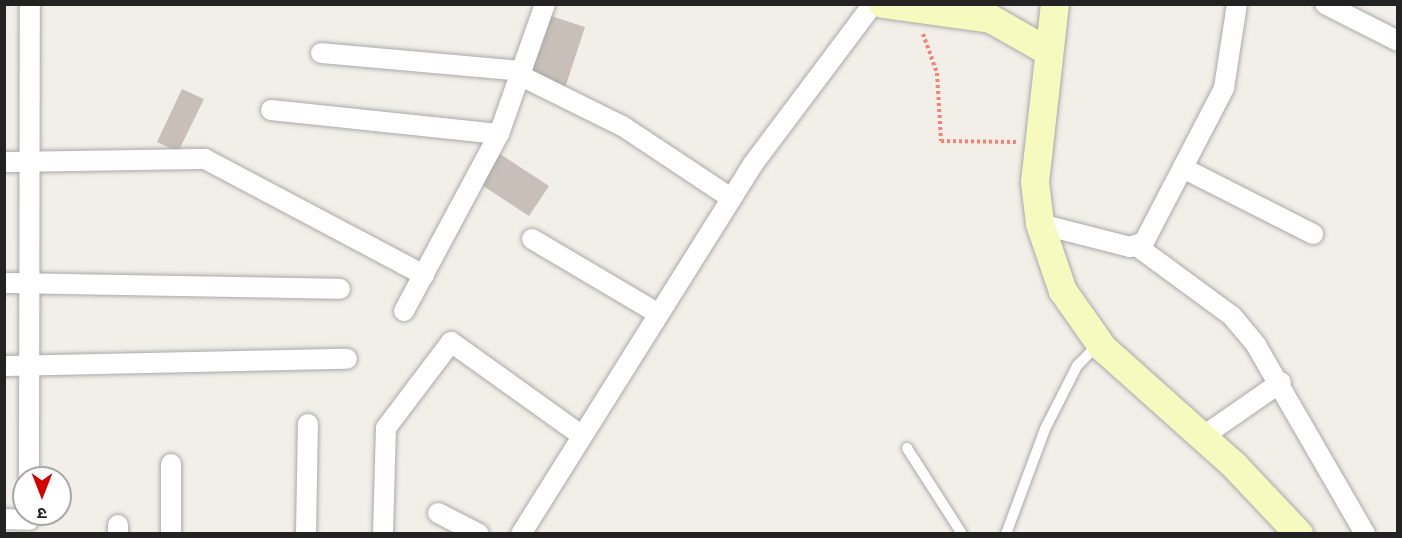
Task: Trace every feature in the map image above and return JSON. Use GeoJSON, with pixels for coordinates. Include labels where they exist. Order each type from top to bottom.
{"type":"FeatureCollection","features":[{"type":"Feature","properties":{"kind":"main road"},"geometry":{"type":"LineString","coordinates":[[883,4],[991,20],[1047,51]]}},
{"type":"Feature","properties":{"kind":"main road"},"geometry":{"type":"LineString","coordinates":[[1055,4],[1047,51],[1037,142],[1040,224],[1062,291],[1100,343],[1202,437],[1299,534]]}},
{"type":"Feature","properties":{"kind":"street"},"geometry":{"type":"LineString","coordinates":[[29,466],[30,4]]}},
{"type":"Feature","properties":{"kind":"street"},"geometry":{"type":"LineString","coordinates":[[404,311],[499,134],[545,4]]}},
{"type":"Feature","properties":{"kind":"street"},"geometry":{"type":"LineString","coordinates":[[520,534],[580,435],[731,198],[873,4]]}},
{"type":"Feature","properties":{"kind":"street"},"geometry":{"type":"LineString","coordinates":[[1138,247],[1183,168],[1224,88],[1237,4]]}},
{"type":"Feature","properties":{"kind":"street"},"geometry":{"type":"LineString","coordinates":[[1324,4],[1398,41]]}},
{"type":"Feature","properties":{"kind":"street"},"geometry":{"type":"LineString","coordinates":[[321,53],[521,74],[624,128],[731,198]]}},
{"type":"Feature","properties":{"kind":"street"},"geometry":{"type":"LineString","coordinates":[[271,111],[499,134]]}},
{"type":"Feature","properties":{"kind":"street"},"geometry":{"type":"LineString","coordinates":[[4,162],[205,159],[423,275]]}},
{"type":"Feature","properties":{"kind":"street"},"geometry":{"type":"LineString","coordinates":[[1183,168],[1313,234]]}},
{"type":"Feature","properties":{"kind":"street"},"geometry":{"type":"LineString","coordinates":[[1040,224],[1138,247],[1232,316],[1281,382],[1365,534]]}},
{"type":"Feature","properties":{"kind":"street"},"geometry":{"type":"LineString","coordinates":[[532,239],[657,313]]}},
{"type":"Feature","properties":{"kind":"street"},"geometry":{"type":"LineString","coordinates":[[4,283],[340,289]]}},
{"type":"Feature","properties":{"kind":"street"},"geometry":{"type":"LineString","coordinates":[[383,534],[386,428],[451,342],[580,435]]}},
{"type":"Feature","properties":{"kind":"street"},"geometry":{"type":"LineString","coordinates":[[4,366],[347,359]]}},
{"type":"Feature","properties":{"kind":"street"},"geometry":{"type":"LineString","coordinates":[[1202,437],[1281,382]]}},
{"type":"Feature","properties":{"kind":"street"},"geometry":{"type":"LineString","coordinates":[[306,534],[308,424]]}},
{"type":"Feature","properties":{"kind":"street"},"geometry":{"type":"LineString","coordinates":[[171,464],[171,534]]}},
{"type":"Feature","properties":{"kind":"street"},"geometry":{"type":"LineString","coordinates":[[438,513],[479,534]]}},
{"type":"Feature","properties":{"kind":"lane"},"geometry":{"type":"LineString","coordinates":[[1006,534],[1045,429],[1077,366],[1100,343]]}},
{"type":"Feature","properties":{"kind":"lane"},"geometry":{"type":"LineString","coordinates":[[907,448],[962,534]]}},
{"type":"Feature","properties":{"kind":"path"},"geometry":{"type":"LineString","coordinates":[[912,9],[937,73],[940,141],[1037,142]]}},
{"type":"Feature","properties":{"kind":"building"},"geometry":{"type":"Polygon","coordinates":[[[545,14],[585,27],[565,88],[525,75],[545,14]]]}},
{"type":"Feature","properties":{"kind":"building"},"geometry":{"type":"Polygon","coordinates":[[[182,89],[204,99],[178,152],[157,142],[182,89]]]}},
{"type":"Feature","properties":{"kind":"building"},"geometry":{"type":"Polygon","coordinates":[[[497,152],[549,186],[529,216],[477,182],[497,152]]]}}]}
